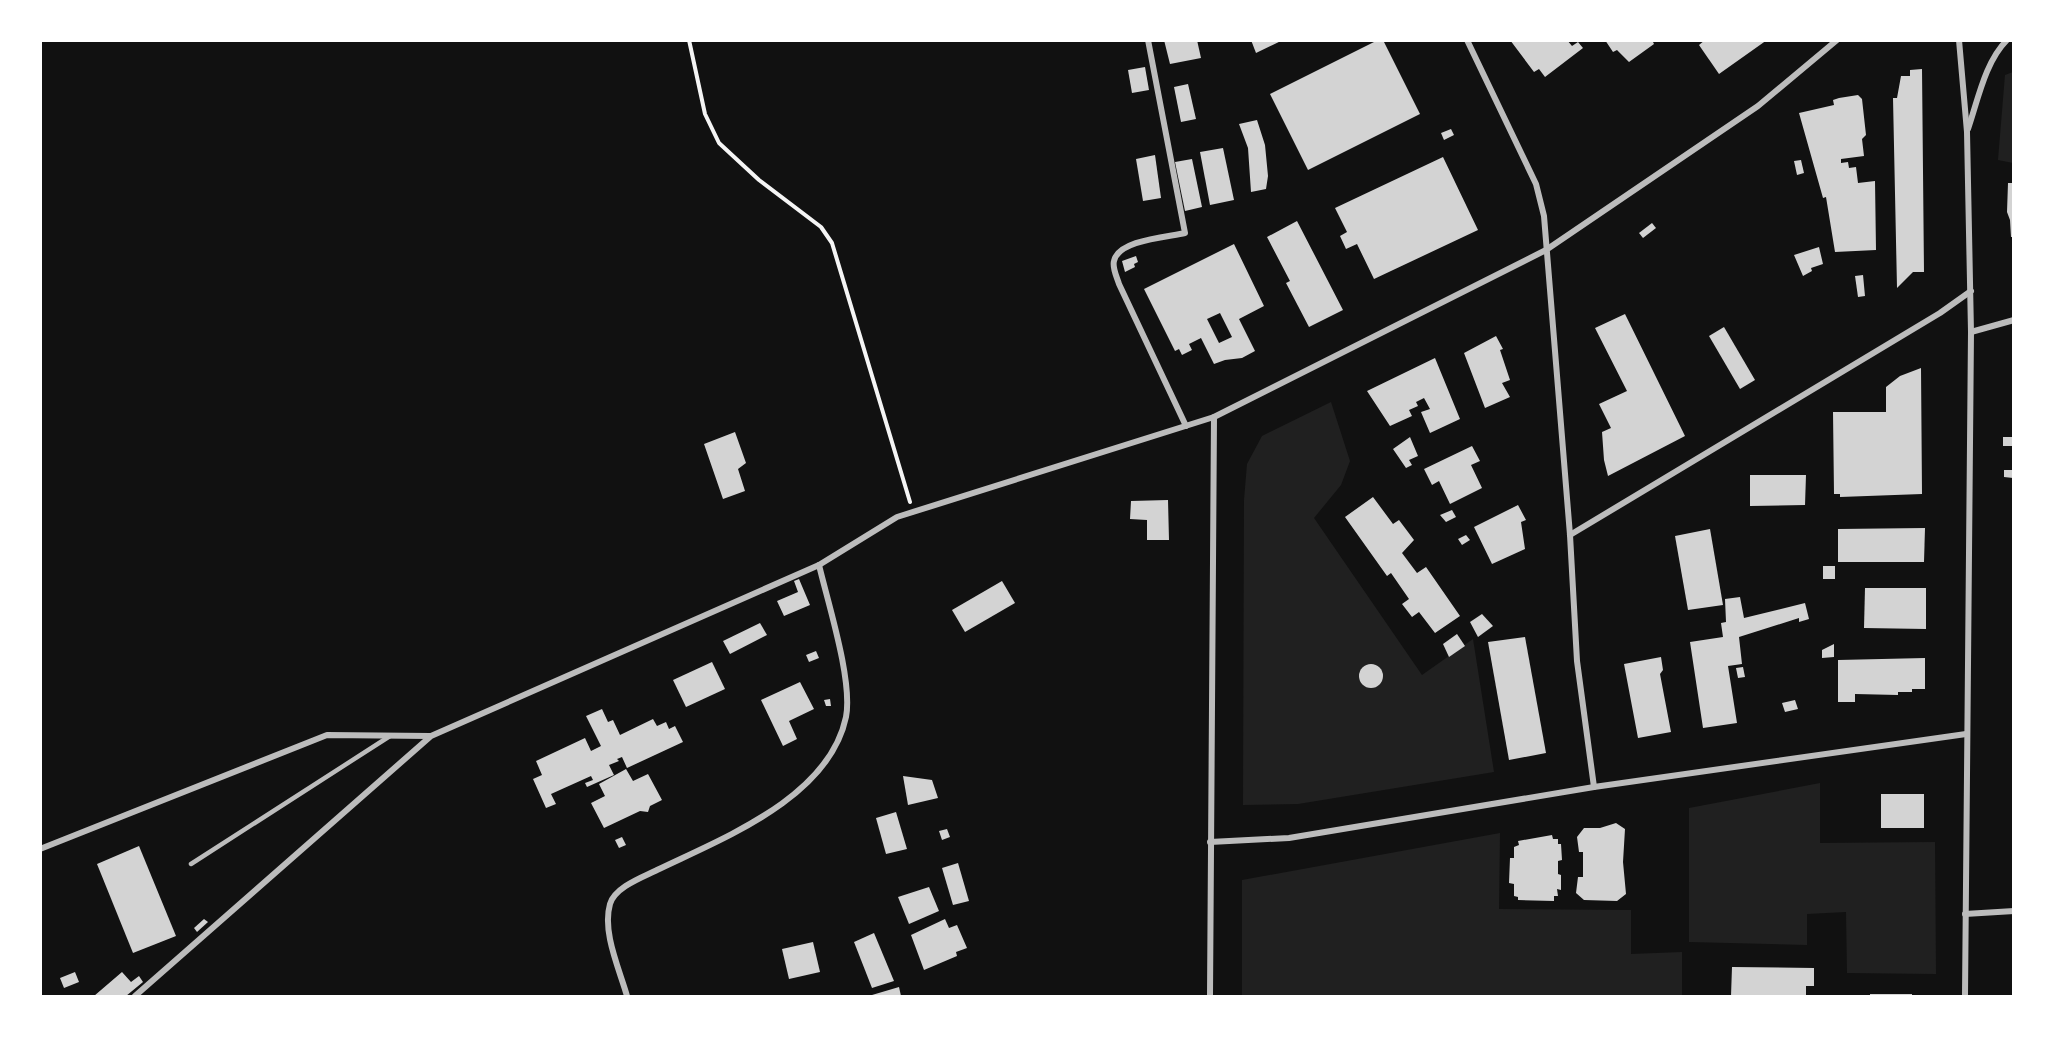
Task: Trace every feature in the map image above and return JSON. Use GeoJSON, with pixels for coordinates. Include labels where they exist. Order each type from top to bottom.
{"type":"FeatureCollection","features":[{"type":"Feature","properties":{"kind":"street"},"geometry":{"type":"LineString","coordinates":[[1148,40],[1185,233],[1129,244],[1117,253],[1113,263],[1119,284],[1186,426]]}},
{"type":"Feature","properties":{"kind":"street"},"geometry":{"type":"LineString","coordinates":[[1467,40],[1536,184],[1544,216],[1570,535],[1577,661],[1594,788]]}},
{"type":"Feature","properties":{"kind":"street"},"geometry":{"type":"LineString","coordinates":[[1959,40],[1967,132],[1971,291],[1965,996]]}},
{"type":"Feature","properties":{"kind":"street"},"geometry":{"type":"LineString","coordinates":[[1967,132],[1988,71],[2007,40]]}},
{"type":"Feature","properties":{"kind":"street"},"geometry":{"type":"LineString","coordinates":[[135,996],[431,736],[819,565],[897,517],[1214,417],[1546,250],[1758,106],[1838,41]]}},
{"type":"Feature","properties":{"kind":"street"},"geometry":{"type":"LineString","coordinates":[[1570,535],[1940,313],[1971,291]]}},
{"type":"Feature","properties":{"kind":"street"},"geometry":{"type":"LineString","coordinates":[[1971,332],[2013,320]]}},
{"type":"Feature","properties":{"kind":"street"},"geometry":{"type":"LineString","coordinates":[[1210,996],[1214,417]]}},
{"type":"Feature","properties":{"kind":"street"},"geometry":{"type":"LineString","coordinates":[[627,996],[606,921],[611,900],[632,882],[770,812],[806,785],[830,756],[846,717],[844,673],[819,565]]}},
{"type":"Feature","properties":{"kind":"street"},"geometry":{"type":"LineString","coordinates":[[1210,842],[1290,838],[1594,788],[1966,734]]}},
{"type":"Feature","properties":{"kind":"street"},"geometry":{"type":"LineString","coordinates":[[40,849],[327,735],[431,736]]}},
{"type":"Feature","properties":{"kind":"street"},"geometry":{"type":"LineString","coordinates":[[1965,914],[2013,911]]}},
{"type":"Feature","properties":{"kind":"lane"},"geometry":{"type":"LineString","coordinates":[[191,864],[390,736]]}},
{"type":"Feature","properties":{"kind":"path"},"geometry":{"type":"LineString","coordinates":[[689,40],[705,114],[719,143],[759,180],[821,227],[832,243],[913,512]]}},
{"type":"Feature","properties":{"kind":"shaded area"},"geometry":{"type":"Polygon","coordinates":[[[2013,72],[2013,163],[1998,160],[2005,75],[2013,72]]]}},
{"type":"Feature","properties":{"kind":"shaded area"},"geometry":{"type":"Polygon","coordinates":[[[1331,402],[1350,461],[1341,485],[1314,518],[1422,675],[1473,639],[1494,772],[1298,804],[1243,805],[1244,500],[1247,464],[1262,436],[1331,402]]]}},
{"type":"Feature","properties":{"kind":"shaded area"},"geometry":{"type":"Polygon","coordinates":[[[1820,783],[1820,843],[1935,842],[1936,974],[1847,973],[1846,912],[1807,914],[1807,945],[1689,942],[1689,808],[1820,783]]]}},
{"type":"Feature","properties":{"kind":"shaded area"},"geometry":{"type":"Polygon","coordinates":[[[1500,833],[1499,909],[1631,910],[1631,954],[1682,952],[1682,996],[1242,996],[1242,880],[1500,833]]]}},
{"type":"Feature","properties":{"kind":"building"},"geometry":{"type":"Polygon","coordinates":[[[1164,40],[1197,40],[1201,58],[1170,64],[1164,40]]]}},
{"type":"Feature","properties":{"kind":"building"},"geometry":{"type":"Polygon","coordinates":[[[1251,40],[1283,40],[1256,53],[1251,40]]]}},
{"type":"Feature","properties":{"kind":"building"},"geometry":{"type":"Polygon","coordinates":[[[1378,40],[1383,40],[1420,114],[1308,170],[1270,94],[1378,40]]]}},
{"type":"Feature","properties":{"kind":"building"},"geometry":{"type":"Polygon","coordinates":[[[1510,40],[1567,40],[1572,46],[1578,42],[1583,48],[1545,77],[1539,69],[1534,72],[1510,40]]]}},
{"type":"Feature","properties":{"kind":"building"},"geometry":{"type":"Polygon","coordinates":[[[1605,40],[1652,40],[1654,44],[1629,62],[1617,50],[1613,52],[1605,40]]]}},
{"type":"Feature","properties":{"kind":"building"},"geometry":{"type":"Polygon","coordinates":[[[1705,40],[1767,40],[1719,74],[1699,45],[1705,40]]]}},
{"type":"Feature","properties":{"kind":"building"},"geometry":{"type":"Polygon","coordinates":[[[1145,67],[1149,90],[1132,93],[1128,70],[1145,67]]]}},
{"type":"Feature","properties":{"kind":"building"},"geometry":{"type":"Polygon","coordinates":[[[1922,69],[1924,272],[1913,272],[1897,288],[1893,98],[1897,98],[1901,76],[1910,76],[1910,70],[1922,69]]]}},
{"type":"Feature","properties":{"kind":"building"},"geometry":{"type":"Polygon","coordinates":[[[1188,84],[1196,119],[1181,122],[1174,87],[1188,84]]]}},
{"type":"Feature","properties":{"kind":"building"},"geometry":{"type":"Polygon","coordinates":[[[1858,95],[1862,99],[1866,135],[1862,139],[1864,156],[1841,159],[1841,163],[1848,162],[1849,168],[1856,167],[1858,183],[1875,181],[1876,250],[1835,252],[1826,197],[1823,198],[1799,113],[1834,105],[1833,100],[1839,98],[1858,95]]]}},
{"type":"Feature","properties":{"kind":"building"},"geometry":{"type":"Polygon","coordinates":[[[1257,120],[1265,145],[1268,176],[1266,189],[1251,192],[1248,148],[1239,124],[1257,120]]]}},
{"type":"Feature","properties":{"kind":"building"},"geometry":{"type":"Polygon","coordinates":[[[1451,129],[1454,135],[1444,140],[1441,133],[1451,129]]]}},
{"type":"Feature","properties":{"kind":"building"},"geometry":{"type":"Polygon","coordinates":[[[1223,148],[1234,200],[1210,205],[1200,152],[1223,148]]]}},
{"type":"Feature","properties":{"kind":"building"},"geometry":{"type":"Polygon","coordinates":[[[1155,155],[1161,198],[1143,201],[1136,159],[1155,155]]]}},
{"type":"Feature","properties":{"kind":"building"},"geometry":{"type":"Polygon","coordinates":[[[1443,157],[1478,230],[1374,279],[1357,244],[1346,249],[1340,236],[1347,232],[1335,208],[1443,157]]]}},
{"type":"Feature","properties":{"kind":"building"},"geometry":{"type":"Polygon","coordinates":[[[1192,159],[1202,207],[1185,211],[1175,162],[1192,159]]]}},
{"type":"Feature","properties":{"kind":"building"},"geometry":{"type":"Polygon","coordinates":[[[1801,160],[1804,173],[1797,175],[1794,161],[1801,160]]]}},
{"type":"Feature","properties":{"kind":"building"},"geometry":{"type":"Polygon","coordinates":[[[2008,183],[2014,183],[2014,237],[2011,237],[2007,212],[2008,183]]]}},
{"type":"Feature","properties":{"kind":"building"},"geometry":{"type":"Polygon","coordinates":[[[1297,221],[1343,310],[1309,327],[1286,283],[1290,281],[1267,237],[1297,221]]]}},
{"type":"Feature","properties":{"kind":"building"},"geometry":{"type":"Polygon","coordinates":[[[1652,223],[1656,228],[1643,238],[1639,233],[1652,223]]]}},
{"type":"Feature","properties":{"kind":"building"},"geometry":{"type":"Polygon","coordinates":[[[1234,244],[1264,306],[1239,319],[1255,351],[1242,358],[1214,364],[1201,338],[1189,344],[1192,350],[1182,355],[1179,349],[1175,351],[1144,289],[1234,244]],[[1220,313],[1207,319],[1219,343],[1232,337],[1220,313]]]}},
{"type":"Feature","properties":{"kind":"building"},"geometry":{"type":"Polygon","coordinates":[[[1819,247],[1823,264],[1811,268],[1812,271],[1803,276],[1794,255],[1819,247]]]}},
{"type":"Feature","properties":{"kind":"building"},"geometry":{"type":"Polygon","coordinates":[[[1136,256],[1138,262],[1134,264],[1135,267],[1125,272],[1122,261],[1136,256]]]}},
{"type":"Feature","properties":{"kind":"building"},"geometry":{"type":"Polygon","coordinates":[[[1863,275],[1865,296],[1858,297],[1855,276],[1863,275]]]}},
{"type":"Feature","properties":{"kind":"building"},"geometry":{"type":"Polygon","coordinates":[[[1625,314],[1685,436],[1608,476],[1604,460],[1602,432],[1611,428],[1599,404],[1627,391],[1595,328],[1625,314]]]}},
{"type":"Feature","properties":{"kind":"building"},"geometry":{"type":"Polygon","coordinates":[[[1724,327],[1755,380],[1740,389],[1709,336],[1724,327]]]}},
{"type":"Feature","properties":{"kind":"building"},"geometry":{"type":"Polygon","coordinates":[[[1496,336],[1503,349],[1500,350],[1510,380],[1502,383],[1510,397],[1485,408],[1464,353],[1496,336]]]}},
{"type":"Feature","properties":{"kind":"building"},"geometry":{"type":"Polygon","coordinates":[[[1435,358],[1460,419],[1430,433],[1421,412],[1430,409],[1424,398],[1416,402],[1418,406],[1409,410],[1412,416],[1390,426],[1367,391],[1435,358]]]}},
{"type":"Feature","properties":{"kind":"building"},"geometry":{"type":"Polygon","coordinates":[[[1921,368],[1922,494],[1840,497],[1840,494],[1834,494],[1833,412],[1886,412],[1886,387],[1900,376],[1921,368]]]}},
{"type":"Feature","properties":{"kind":"building"},"geometry":{"type":"Polygon","coordinates":[[[735,432],[746,463],[738,469],[745,491],[723,499],[704,444],[735,432]]]}},
{"type":"Feature","properties":{"kind":"building"},"geometry":{"type":"Polygon","coordinates":[[[1410,437],[1418,456],[1409,460],[1412,465],[1406,468],[1393,449],[1410,437]]]}},
{"type":"Feature","properties":{"kind":"building"},"geometry":{"type":"Polygon","coordinates":[[[2003,437],[2014,437],[2014,446],[2003,446],[2003,437]]]}},
{"type":"Feature","properties":{"kind":"building"},"geometry":{"type":"Polygon","coordinates":[[[1472,446],[1480,461],[1471,465],[1482,488],[1450,504],[1439,481],[1432,485],[1424,469],[1472,446]]]}},
{"type":"Feature","properties":{"kind":"building"},"geometry":{"type":"Polygon","coordinates":[[[2004,470],[2014,470],[2013,478],[2004,477],[2004,470]]]}},
{"type":"Feature","properties":{"kind":"building"},"geometry":{"type":"Polygon","coordinates":[[[1750,475],[1806,475],[1805,505],[1750,506],[1750,475]]]}},
{"type":"Feature","properties":{"kind":"building"},"geometry":{"type":"Polygon","coordinates":[[[1373,497],[1393,524],[1399,520],[1414,540],[1402,553],[1417,573],[1426,567],[1460,616],[1435,633],[1419,612],[1412,617],[1402,604],[1409,599],[1391,573],[1387,576],[1345,517],[1373,497]]]}},
{"type":"Feature","properties":{"kind":"building"},"geometry":{"type":"Polygon","coordinates":[[[1168,500],[1169,540],[1147,540],[1147,520],[1130,519],[1131,501],[1168,500]]]}},
{"type":"Feature","properties":{"kind":"building"},"geometry":{"type":"Polygon","coordinates":[[[1518,505],[1526,520],[1521,522],[1525,549],[1492,564],[1474,527],[1518,505]]]}},
{"type":"Feature","properties":{"kind":"building"},"geometry":{"type":"Polygon","coordinates":[[[1452,510],[1456,517],[1446,522],[1440,515],[1452,510]]]}},
{"type":"Feature","properties":{"kind":"building"},"geometry":{"type":"Polygon","coordinates":[[[1925,528],[1924,562],[1838,562],[1838,529],[1925,528]]]}},
{"type":"Feature","properties":{"kind":"building"},"geometry":{"type":"Polygon","coordinates":[[[1710,529],[1723,605],[1688,610],[1675,536],[1710,529]]]}},
{"type":"Feature","properties":{"kind":"building"},"geometry":{"type":"Polygon","coordinates":[[[1466,535],[1470,540],[1462,545],[1458,539],[1466,535]]]}},
{"type":"Feature","properties":{"kind":"building"},"geometry":{"type":"Polygon","coordinates":[[[1823,566],[1835,566],[1835,579],[1823,579],[1823,566]]]}},
{"type":"Feature","properties":{"kind":"building"},"geometry":{"type":"Polygon","coordinates":[[[799,579],[810,605],[784,616],[777,601],[798,592],[794,581],[799,579]]]}},
{"type":"Feature","properties":{"kind":"building"},"geometry":{"type":"Polygon","coordinates":[[[1002,581],[1015,603],[965,632],[952,610],[1002,581]]]}},
{"type":"Feature","properties":{"kind":"building"},"geometry":{"type":"Polygon","coordinates":[[[1865,588],[1926,588],[1926,629],[1864,628],[1865,588]]]}},
{"type":"Feature","properties":{"kind":"building"},"geometry":{"type":"Polygon","coordinates":[[[1740,597],[1744,618],[1805,603],[1809,619],[1799,622],[1799,618],[1739,637],[1742,664],[1728,666],[1737,723],[1703,728],[1690,642],[1723,637],[1721,623],[1726,622],[1725,599],[1740,597]]]}},
{"type":"Feature","properties":{"kind":"building"},"geometry":{"type":"Polygon","coordinates":[[[1482,614],[1493,626],[1478,637],[1470,622],[1482,614]]]}},
{"type":"Feature","properties":{"kind":"building"},"geometry":{"type":"Polygon","coordinates":[[[760,623],[767,635],[730,654],[723,641],[760,623]]]}},
{"type":"Feature","properties":{"kind":"building"},"geometry":{"type":"Polygon","coordinates":[[[1457,634],[1465,646],[1449,657],[1443,644],[1457,634]]]}},
{"type":"Feature","properties":{"kind":"building"},"geometry":{"type":"Polygon","coordinates":[[[1525,637],[1546,753],[1509,760],[1488,642],[1525,637]]]}},
{"type":"Feature","properties":{"kind":"building"},"geometry":{"type":"Polygon","coordinates":[[[1834,644],[1834,657],[1822,658],[1822,650],[1834,644]]]}},
{"type":"Feature","properties":{"kind":"building"},"geometry":{"type":"Polygon","coordinates":[[[816,651],[819,658],[809,662],[806,655],[816,651]]]}},
{"type":"Feature","properties":{"kind":"building"},"geometry":{"type":"Polygon","coordinates":[[[1661,657],[1663,670],[1660,674],[1671,732],[1638,738],[1624,664],[1661,657]]]}},
{"type":"Feature","properties":{"kind":"building"},"geometry":{"type":"Polygon","coordinates":[[[1925,658],[1925,689],[1898,692],[1898,695],[1855,694],[1855,702],[1838,702],[1838,660],[1925,658]]]}},
{"type":"Feature","properties":{"kind":"building"},"geometry":{"type":"Polygon","coordinates":[[[712,662],[725,689],[686,707],[673,680],[712,662]]]}},
{"type":"Feature","properties":{"kind":"building"},"geometry":{"type":"Polygon","coordinates":[[[1371,664],[1380,667],[1383,676],[1380,685],[1371,688],[1362,685],[1359,676],[1362,667],[1371,664]]]}},
{"type":"Feature","properties":{"kind":"building"},"geometry":{"type":"Polygon","coordinates":[[[1743,667],[1745,677],[1738,678],[1736,668],[1743,667]]]}},
{"type":"Feature","properties":{"kind":"building"},"geometry":{"type":"Polygon","coordinates":[[[800,682],[814,709],[789,721],[797,739],[783,746],[761,700],[800,682]]]}},
{"type":"Feature","properties":{"kind":"building"},"geometry":{"type":"Polygon","coordinates":[[[830,699],[831,706],[826,706],[824,700],[830,699]]]}},
{"type":"Feature","properties":{"kind":"building"},"geometry":{"type":"Polygon","coordinates":[[[1795,700],[1798,709],[1785,712],[1782,703],[1795,700]]]}},
{"type":"Feature","properties":{"kind":"building"},"geometry":{"type":"Polygon","coordinates":[[[602,709],[608,722],[613,720],[620,735],[653,719],[657,726],[666,722],[669,729],[675,726],[683,742],[627,768],[622,757],[617,759],[619,761],[609,765],[614,775],[587,787],[585,783],[593,780],[591,776],[551,794],[556,804],[546,808],[533,779],[542,775],[536,761],[585,738],[591,751],[601,746],[586,716],[602,709]]]}},
{"type":"Feature","properties":{"kind":"building"},"geometry":{"type":"Polygon","coordinates":[[[626,769],[633,781],[648,774],[662,800],[650,806],[648,812],[640,811],[604,828],[591,803],[605,796],[599,784],[626,769]]]}},
{"type":"Feature","properties":{"kind":"building"},"geometry":{"type":"Polygon","coordinates":[[[903,776],[932,780],[938,798],[908,805],[903,776]]]}},
{"type":"Feature","properties":{"kind":"building"},"geometry":{"type":"Polygon","coordinates":[[[1881,794],[1924,794],[1924,828],[1881,828],[1881,794]]]}},
{"type":"Feature","properties":{"kind":"building"},"geometry":{"type":"Polygon","coordinates":[[[896,812],[907,849],[886,854],[876,818],[896,812]]]}},
{"type":"Feature","properties":{"kind":"building"},"geometry":{"type":"Polygon","coordinates":[[[1616,823],[1625,829],[1623,862],[1626,894],[1617,901],[1584,900],[1576,893],[1578,877],[1583,877],[1583,852],[1579,852],[1577,837],[1584,828],[1600,828],[1616,823]]]}},
{"type":"Feature","properties":{"kind":"building"},"geometry":{"type":"Polygon","coordinates":[[[947,829],[950,837],[942,840],[939,831],[947,829]]]}},
{"type":"Feature","properties":{"kind":"building"},"geometry":{"type":"Polygon","coordinates":[[[1552,835],[1553,839],[1558,839],[1558,844],[1561,844],[1562,860],[1558,861],[1558,874],[1561,875],[1561,890],[1557,889],[1558,896],[1554,896],[1554,901],[1518,900],[1518,897],[1514,896],[1514,884],[1509,883],[1510,858],[1514,858],[1514,847],[1519,845],[1518,841],[1552,835]]]}},
{"type":"Feature","properties":{"kind":"building"},"geometry":{"type":"Polygon","coordinates":[[[622,837],[626,845],[619,848],[615,840],[622,837]]]}},
{"type":"Feature","properties":{"kind":"building"},"geometry":{"type":"Polygon","coordinates":[[[139,846],[176,936],[133,953],[97,864],[139,846]]]}},
{"type":"Feature","properties":{"kind":"building"},"geometry":{"type":"Polygon","coordinates":[[[958,863],[969,901],[953,905],[942,868],[958,863]]]}},
{"type":"Feature","properties":{"kind":"building"},"geometry":{"type":"Polygon","coordinates":[[[929,887],[939,911],[909,924],[898,897],[929,887]]]}},
{"type":"Feature","properties":{"kind":"building"},"geometry":{"type":"Polygon","coordinates":[[[204,919],[208,922],[197,932],[194,928],[204,919]]]}},
{"type":"Feature","properties":{"kind":"building"},"geometry":{"type":"Polygon","coordinates":[[[945,919],[949,928],[957,925],[967,948],[956,952],[957,956],[924,970],[911,935],[945,919]]]}},
{"type":"Feature","properties":{"kind":"building"},"geometry":{"type":"Polygon","coordinates":[[[874,933],[894,981],[872,988],[854,942],[874,933]]]}},
{"type":"Feature","properties":{"kind":"building"},"geometry":{"type":"Polygon","coordinates":[[[813,942],[820,972],[789,979],[782,949],[813,942]]]}},
{"type":"Feature","properties":{"kind":"building"},"geometry":{"type":"Polygon","coordinates":[[[1732,967],[1814,968],[1814,986],[1806,986],[1806,996],[1731,996],[1732,967]]]}},
{"type":"Feature","properties":{"kind":"building"},"geometry":{"type":"Polygon","coordinates":[[[75,972],[79,982],[64,988],[60,978],[75,972]]]}},
{"type":"Feature","properties":{"kind":"building"},"geometry":{"type":"Polygon","coordinates":[[[122,972],[131,982],[139,976],[143,982],[126,996],[94,996],[122,972]]]}},
{"type":"Feature","properties":{"kind":"building"},"geometry":{"type":"Polygon","coordinates":[[[899,987],[901,996],[872,996],[872,995],[899,987]]]}},
{"type":"Feature","properties":{"kind":"building"},"geometry":{"type":"Polygon","coordinates":[[[1870,994],[1912,994],[1912,996],[1870,996],[1870,994]]]}}]}
